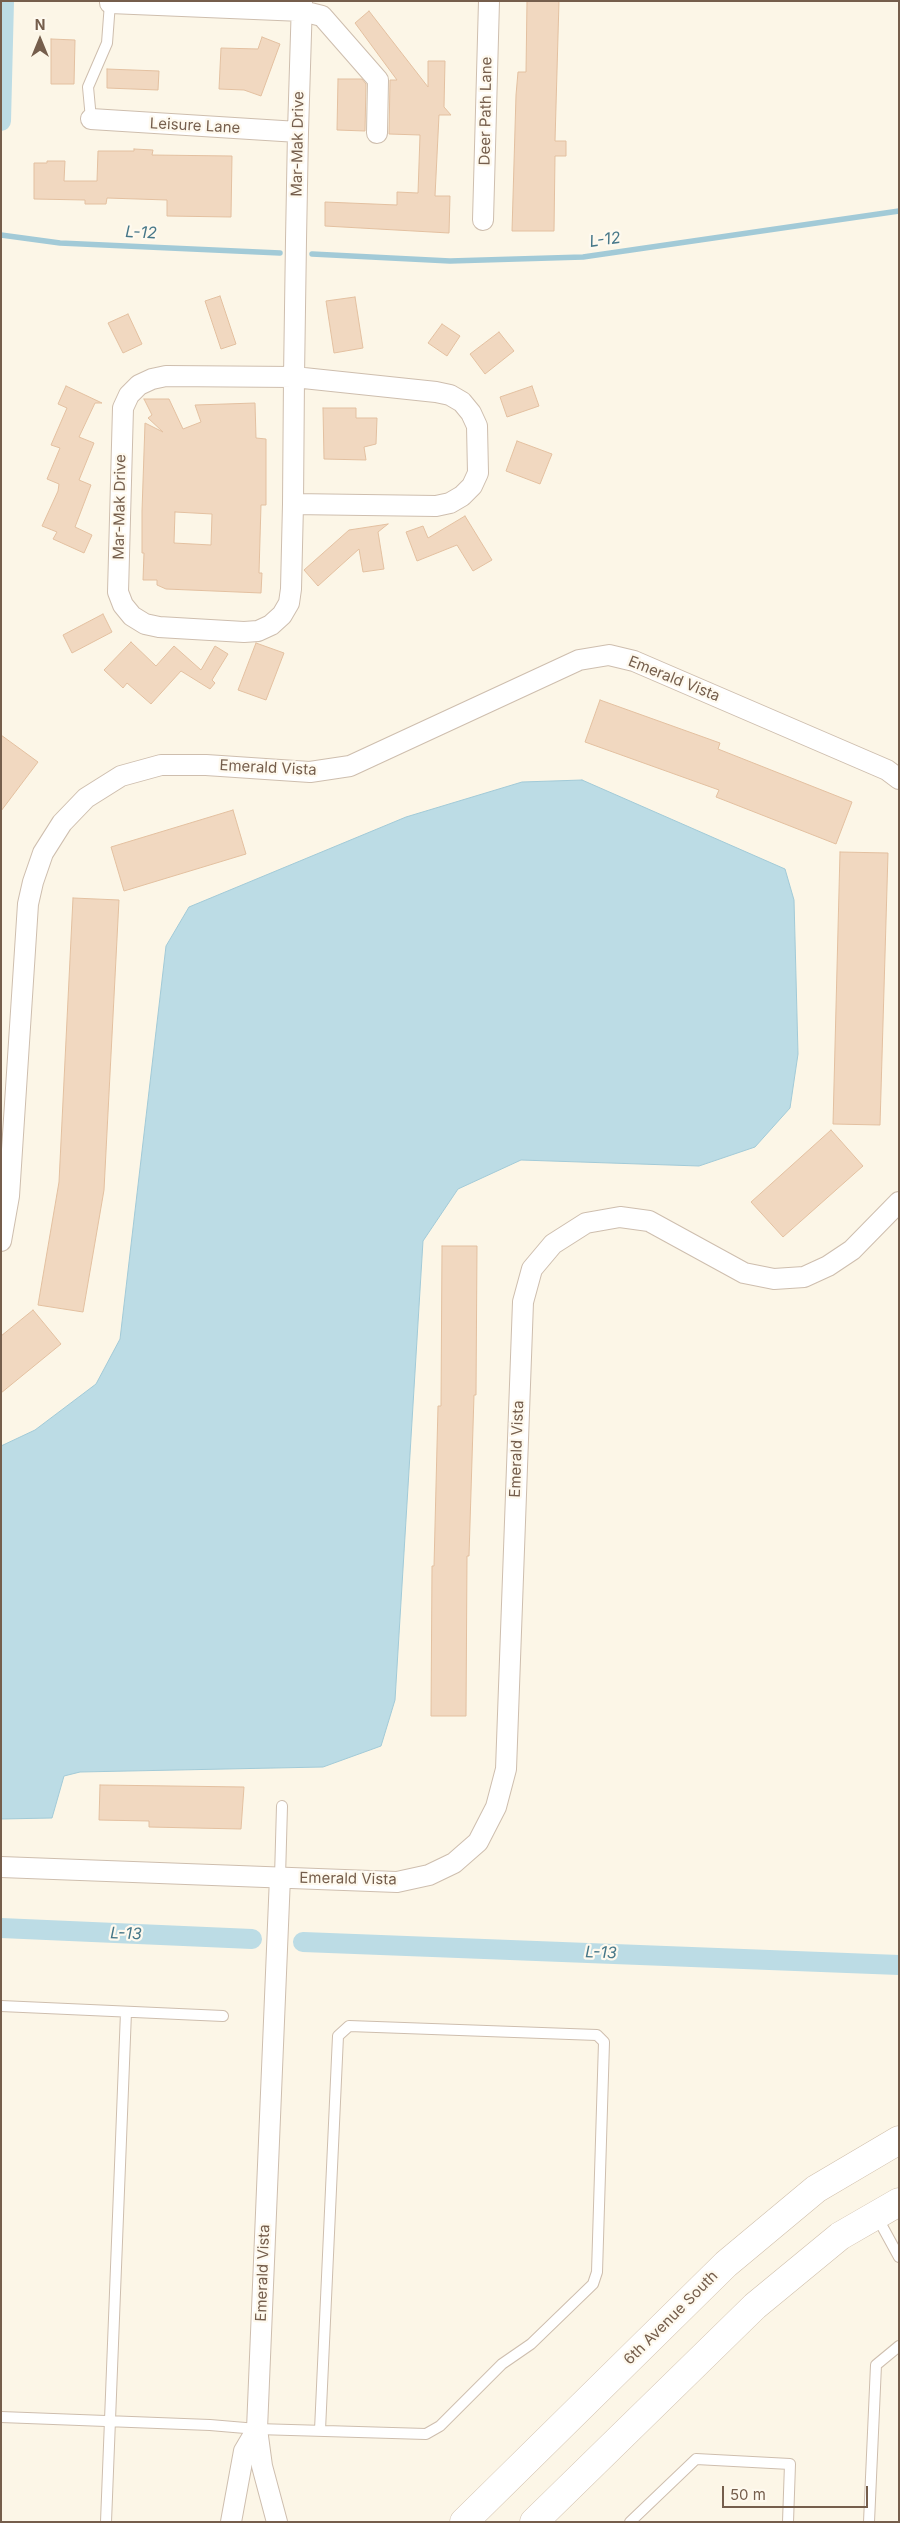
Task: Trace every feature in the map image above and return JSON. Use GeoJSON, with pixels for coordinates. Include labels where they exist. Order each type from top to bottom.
{"type":"FeatureCollection","features":[{"type":"Feature","properties":{"kind":"street","name":"Deer Path Lane"},"geometry":{"type":"LineString","coordinates":[[483,220],[489,1]]}},
{"type":"Feature","properties":{"kind":"street"},"geometry":{"type":"LineString","coordinates":[[110,4],[302,6],[322,16],[378,80],[377,133]]}},
{"type":"Feature","properties":{"kind":"street","name":"Mar-Mak Drive"},"geometry":{"type":"LineString","coordinates":[[294,377],[166,376],[152,378],[139,385],[129,395],[123,408],[118,592],[123,605],[132,616],[144,624],[168,628],[258,631],[276,620],[288,603],[291,588],[293,504],[298,132],[302,6]]}},
{"type":"Feature","properties":{"kind":"street","name":"Leisure Lane"},"geometry":{"type":"LineString","coordinates":[[91,120],[298,132]]}},
{"type":"Feature","properties":{"kind":"street"},"geometry":{"type":"LineString","coordinates":[[293,504],[436,506],[450,503],[462,496],[472,486],[478,473],[479,460],[477,426],[471,413],[462,402],[450,395],[294,377]]}},
{"type":"Feature","properties":{"kind":"street","name":"Emerald Vista"},"geometry":{"type":"LineString","coordinates":[[1,1241],[9,1196],[6,1150],[28,904],[33,882],[43,853],[62,823],[86,798],[121,776],[161,765],[206,765],[310,772],[350,766],[579,660],[609,655],[644,664],[887,770],[899,780]]}},
{"type":"Feature","properties":{"kind":"street","name":"Emerald Vista"},"geometry":{"type":"LineString","coordinates":[[1,1867],[397,1882],[429,1875],[454,1863],[478,1842],[496,1807],[506,1769],[523,1302],[532,1269],[552,1244],[586,1223],[620,1217],[649,1222],[744,1273],[774,1279],[804,1277],[828,1266],[852,1250],[899,1202]]}},
{"type":"Feature","properties":{"kind":"street","name":"Emerald Vista"},"geometry":{"type":"LineString","coordinates":[[277,2522],[262,2466],[257,2429],[280,1877]]}},
{"type":"Feature","properties":{"kind":"street","name":"6th Avenue South"},"geometry":{"type":"LineString","coordinates":[[464,2522],[726,2264],[816,2189],[899,2140]]}},
{"type":"Feature","properties":{"kind":"street"},"geometry":{"type":"LineString","coordinates":[[534,2522],[755,2306],[840,2236],[887,2208]]}},
{"type":"Feature","properties":{"kind":"street","name":"Emerald Vista"},"geometry":{"type":"LineString","coordinates":[[231,2522],[244,2451],[257,2429]]}},
{"type":"Feature","properties":{"kind":"lane"},"geometry":{"type":"LineString","coordinates":[[91,120],[88,87],[107,43],[110,4]]}},
{"type":"Feature","properties":{"kind":"lane"},"geometry":{"type":"LineString","coordinates":[[280,1877],[282,1806]]}},
{"type":"Feature","properties":{"kind":"lane"},"geometry":{"type":"LineString","coordinates":[[1,2006],[224,2016]]}},
{"type":"Feature","properties":{"kind":"lane"},"geometry":{"type":"LineString","coordinates":[[106,2522],[126,2012]]}},
{"type":"Feature","properties":{"kind":"lane"},"geometry":{"type":"LineString","coordinates":[[1,2417],[210,2425],[257,2429],[426,2434],[440,2426],[502,2364],[531,2344],[593,2284],[597,2272],[604,2042],[597,2035],[349,2026],[338,2036],[320,2430]]}},
{"type":"Feature","properties":{"kind":"lane"},"geometry":{"type":"LineString","coordinates":[[887,2208],[899,2256]]}},
{"type":"Feature","properties":{"kind":"lane"},"geometry":{"type":"LineString","coordinates":[[869,2522],[876,2364],[899,2346]]}},
{"type":"Feature","properties":{"kind":"lane"},"geometry":{"type":"LineString","coordinates":[[630,2522],[696,2458],[790,2464],[788,2522]]}},
{"type":"Feature","properties":{"kind":"water"},"geometry":{"type":"Polygon","coordinates":[[[582,780],[785,869],[794,900],[798,1054],[790,1108],[755,1147],[699,1166],[521,1160],[458,1189],[423,1241],[395,1700],[381,1746],[323,1767],[80,1772],[64,1776],[52,1818],[1,1819],[1,1446],[35,1430],[96,1384],[120,1339],[166,946],[189,907],[406,817],[522,782],[582,780]]]}},
{"type":"Feature","properties":{"kind":"building"},"geometry":{"type":"Polygon","coordinates":[[[527,1],[559,1],[555,141],[566,141],[566,156],[555,156],[554,231],[512,231],[516,95],[518,72],[526,72],[527,1]]]}},
{"type":"Feature","properties":{"kind":"building"},"geometry":{"type":"Polygon","coordinates":[[[369,11],[428,87],[428,61],[445,61],[444,107],[451,115],[439,115],[435,196],[450,196],[449,233],[325,226],[325,202],[397,205],[397,192],[418,193],[420,135],[389,134],[390,80],[397,80],[355,23],[369,11]]]}},
{"type":"Feature","properties":{"kind":"building"},"geometry":{"type":"Polygon","coordinates":[[[262,37],[280,44],[261,96],[244,90],[219,89],[221,48],[258,49],[262,37]]]}},
{"type":"Feature","properties":{"kind":"building"},"geometry":{"type":"Polygon","coordinates":[[[51,39],[75,40],[74,84],[51,84],[51,39]]]}},
{"type":"Feature","properties":{"kind":"building"},"geometry":{"type":"Polygon","coordinates":[[[107,69],[159,71],[158,90],[107,88],[107,69]]]}},
{"type":"Feature","properties":{"kind":"building"},"geometry":{"type":"Polygon","coordinates":[[[338,79],[362,79],[366,84],[365,131],[337,130],[338,79]]]}},
{"type":"Feature","properties":{"kind":"building"},"geometry":{"type":"Polygon","coordinates":[[[134,149],[153,150],[152,155],[232,156],[231,217],[167,216],[167,200],[107,198],[106,204],[85,204],[85,200],[34,199],[34,163],[65,161],[64,181],[97,181],[98,151],[134,151],[134,149]]]}},
{"type":"Feature","properties":{"kind":"building"},"geometry":{"type":"Polygon","coordinates":[[[220,296],[236,344],[221,349],[205,301],[220,296]]]}},
{"type":"Feature","properties":{"kind":"building"},"geometry":{"type":"Polygon","coordinates":[[[355,297],[363,348],[334,353],[326,301],[355,297]]]}},
{"type":"Feature","properties":{"kind":"building"},"geometry":{"type":"Polygon","coordinates":[[[128,314],[142,344],[123,353],[108,323],[128,314]]]}},
{"type":"Feature","properties":{"kind":"building"},"geometry":{"type":"Polygon","coordinates":[[[442,324],[460,336],[447,356],[428,343],[442,324]]]}},
{"type":"Feature","properties":{"kind":"building"},"geometry":{"type":"Polygon","coordinates":[[[499,332],[514,351],[485,374],[470,354],[499,332]]]}},
{"type":"Feature","properties":{"kind":"building"},"geometry":{"type":"Polygon","coordinates":[[[66,386],[102,403],[95,403],[79,437],[94,443],[79,480],[91,485],[75,527],[92,535],[84,553],[53,539],[57,532],[42,526],[58,491],[59,484],[47,479],[60,448],[51,445],[67,408],[58,404],[66,386]]]}},
{"type":"Feature","properties":{"kind":"building"},"geometry":{"type":"Polygon","coordinates":[[[532,386],[539,406],[507,417],[500,397],[532,386]]]}},
{"type":"Feature","properties":{"kind":"building"},"geometry":{"type":"Polygon","coordinates":[[[144,399],[169,399],[183,429],[201,422],[195,405],[255,403],[256,438],[266,439],[266,505],[261,505],[259,573],[262,573],[261,593],[166,589],[157,585],[157,580],[143,580],[142,511],[145,423],[163,432],[148,418],[152,415],[144,399]],[[175,512],[174,543],[211,545],[212,514],[175,512]]]}},
{"type":"Feature","properties":{"kind":"building"},"geometry":{"type":"Polygon","coordinates":[[[323,408],[356,408],[356,418],[377,418],[376,444],[364,447],[366,460],[324,459],[323,408]]]}},
{"type":"Feature","properties":{"kind":"building"},"geometry":{"type":"Polygon","coordinates":[[[517,441],[552,454],[540,484],[506,471],[517,441]]]}},
{"type":"Feature","properties":{"kind":"building"},"geometry":{"type":"Polygon","coordinates":[[[465,516],[492,560],[473,571],[457,545],[417,561],[406,532],[423,526],[428,538],[465,516]]]}},
{"type":"Feature","properties":{"kind":"building"},"geometry":{"type":"Polygon","coordinates":[[[388,524],[378,532],[384,569],[363,572],[359,549],[318,586],[304,570],[349,530],[388,524]]]}},
{"type":"Feature","properties":{"kind":"building"},"geometry":{"type":"Polygon","coordinates":[[[103,614],[112,632],[72,653],[63,635],[103,614]]]}},
{"type":"Feature","properties":{"kind":"building"},"geometry":{"type":"Polygon","coordinates":[[[131,642],[156,666],[174,646],[201,670],[215,646],[228,654],[212,680],[215,683],[210,689],[181,671],[151,704],[127,683],[123,688],[104,670],[131,642]]]}},
{"type":"Feature","properties":{"kind":"building"},"geometry":{"type":"Polygon","coordinates":[[[256,643],[284,653],[266,700],[238,690],[256,643]]]}},
{"type":"Feature","properties":{"kind":"building"},"geometry":{"type":"Polygon","coordinates":[[[600,700],[720,743],[718,749],[852,802],[836,844],[716,797],[719,790],[585,742],[600,700]]]}},
{"type":"Feature","properties":{"kind":"building"},"geometry":{"type":"Polygon","coordinates":[[[1,735],[38,762],[1,811],[1,735]]]}},
{"type":"Feature","properties":{"kind":"building"},"geometry":{"type":"Polygon","coordinates":[[[233,810],[246,854],[124,891],[111,847],[233,810]]]}},
{"type":"Feature","properties":{"kind":"building"},"geometry":{"type":"Polygon","coordinates":[[[840,852],[888,853],[880,1125],[833,1124],[840,852]]]}},
{"type":"Feature","properties":{"kind":"building"},"geometry":{"type":"Polygon","coordinates":[[[73,898],[119,900],[104,1190],[83,1312],[38,1305],[59,1182],[73,898]]]}},
{"type":"Feature","properties":{"kind":"building"},"geometry":{"type":"Polygon","coordinates":[[[831,1130],[863,1166],[783,1237],[751,1202],[831,1130]]]}},
{"type":"Feature","properties":{"kind":"building"},"geometry":{"type":"Polygon","coordinates":[[[442,1246],[477,1246],[476,1395],[474,1395],[469,1556],[467,1556],[466,1716],[431,1716],[432,1566],[434,1566],[438,1406],[441,1406],[442,1246]]]}},
{"type":"Feature","properties":{"kind":"building"},"geometry":{"type":"Polygon","coordinates":[[[33,1310],[61,1344],[1,1393],[1,1336],[33,1310]]]}},
{"type":"Feature","properties":{"kind":"building"},"geometry":{"type":"Polygon","coordinates":[[[100,1785],[244,1787],[241,1829],[149,1827],[149,1821],[99,1820],[100,1785]]]}},
{"type":"Feature","properties":{"kind":"waterway"},"geometry":{"type":"LineString","coordinates":[[1,121],[4,1]]}},
{"type":"Feature","properties":{"kind":"waterway","name":"L-12"},"geometry":{"type":"LineString","coordinates":[[312,254],[450,261],[583,257],[899,211]]}},
{"type":"Feature","properties":{"kind":"waterway","name":"L-12"},"geometry":{"type":"LineString","coordinates":[[1,235],[60,243],[280,253]]}},
{"type":"Feature","properties":{"kind":"waterway","name":"L-13"},"geometry":{"type":"LineString","coordinates":[[1,1928],[252,1939]]}},
{"type":"Feature","properties":{"kind":"waterway","name":"L-13"},"geometry":{"type":"LineString","coordinates":[[303,1942],[899,1965]]}}]}
